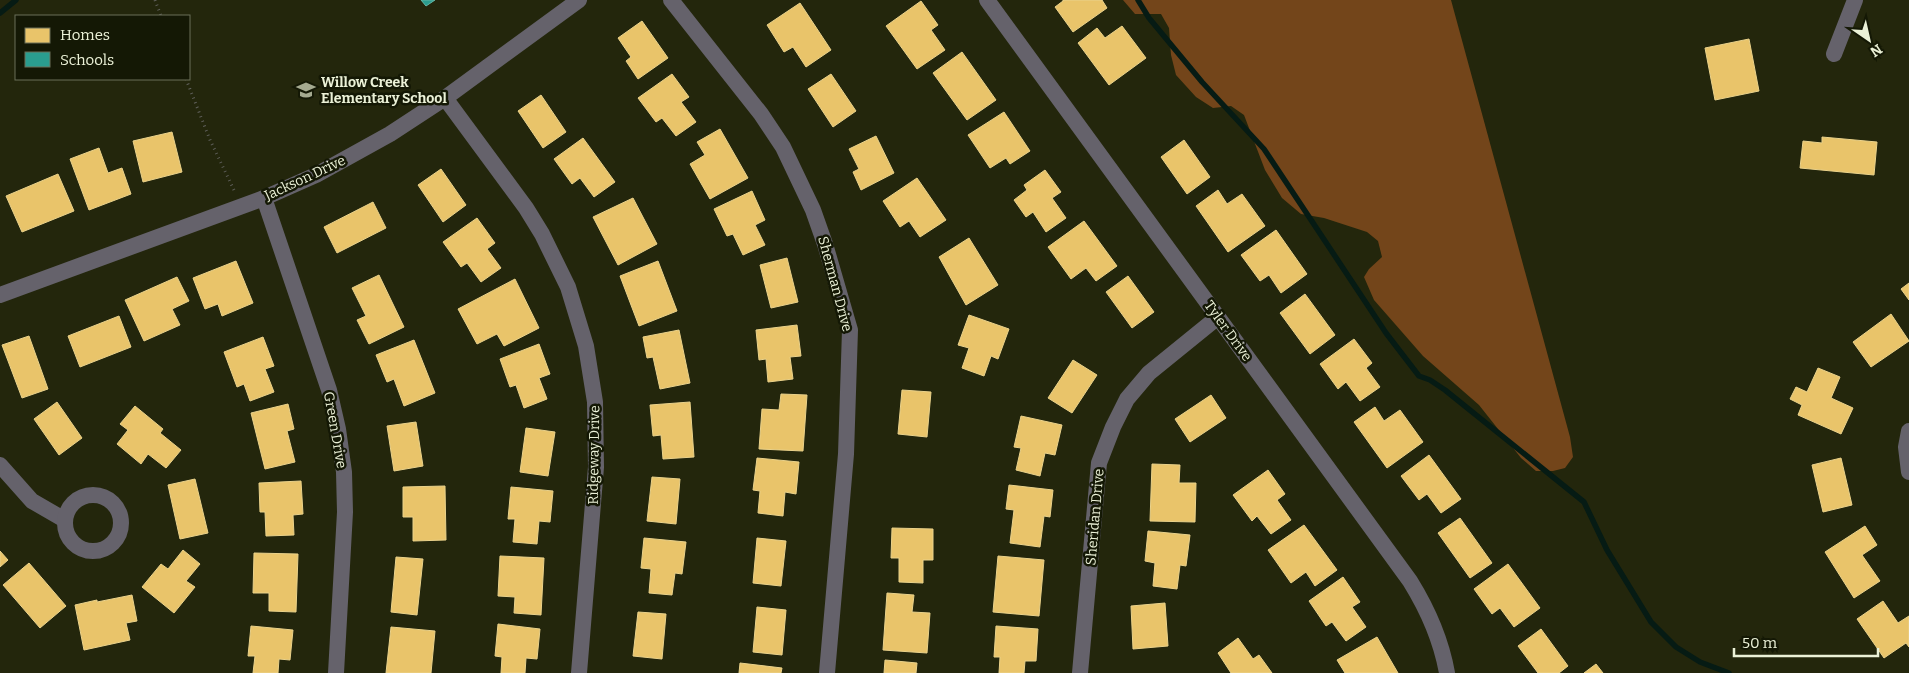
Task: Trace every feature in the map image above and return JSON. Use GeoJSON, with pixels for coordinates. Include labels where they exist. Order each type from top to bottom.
{"type":"FeatureCollection","features":[{"type":"Feature","properties":{"kind":"street","name":"Jackson Drive"},"geometry":{"type":"LineString","coordinates":[[0,295],[264,198],[316,175],[390,134],[445,98],[579,0]]}},
{"type":"Feature","properties":{"kind":"street","name":"Sherman Drive"},"geometry":{"type":"LineString","coordinates":[[671,0],[761,114],[783,147],[813,210],[826,244],[850,330],[846,445],[826,673]]}},
{"type":"Feature","properties":{"kind":"street","name":"Tyler Drive"},"geometry":{"type":"LineString","coordinates":[[987,0],[1410,581],[1426,607],[1436,629],[1447,673]]}},
{"type":"Feature","properties":{"kind":"street"},"geometry":{"type":"LineString","coordinates":[[1834,54],[1855,0]]}},
{"type":"Feature","properties":{"kind":"street","name":"Ridgeway Drive"},"geometry":{"type":"LineString","coordinates":[[445,98],[526,208],[542,234],[568,287],[586,346],[596,402],[596,467],[579,673]]}},
{"type":"Feature","properties":{"kind":"street","name":"Green Drive"},"geometry":{"type":"LineString","coordinates":[[264,198],[326,383],[338,429],[344,472],[344,512],[336,673]]}},
{"type":"Feature","properties":{"kind":"street","name":"Sheridan Drive"},"geometry":{"type":"LineString","coordinates":[[1080,673],[1100,462],[1113,427],[1127,399],[1148,372],[1218,317]]}},
{"type":"Feature","properties":{"kind":"street"},"geometry":{"type":"LineString","coordinates":[[1909,432],[1906,447],[1909,472]]}},
{"type":"Feature","properties":{"kind":"street"},"geometry":{"type":"LineString","coordinates":[[0,464],[32,501],[65,520]]}},
{"type":"Feature","properties":{"kind":"path"},"geometry":{"type":"LineString","coordinates":[[155,0],[161,15]]}},
{"type":"Feature","properties":{"kind":"path"},"geometry":{"type":"LineString","coordinates":[[186,80],[210,140],[241,206]]}},
{"type":"Feature","properties":{"kind":"shaded area"},"geometry":{"type":"Polygon","coordinates":[[[1123,0],[1451,0],[1570,437],[1573,457],[1565,468],[1553,471],[1536,471],[1521,458],[1479,405],[1423,356],[1374,300],[1364,277],[1369,269],[1382,257],[1378,241],[1367,232],[1324,218],[1301,214],[1282,198],[1265,170],[1244,115],[1231,106],[1213,108],[1196,97],[1176,75],[1171,55],[1169,28],[1161,14],[1135,14],[1123,0]]]}},
{"type":"Feature","properties":{"kind":"building: Homes"},"geometry":{"type":"Polygon","coordinates":[[[1063,0],[1102,0],[1107,8],[1073,32],[1055,7],[1063,0]]]}},
{"type":"Feature","properties":{"kind":"building: Homes"},"geometry":{"type":"Polygon","coordinates":[[[921,1],[938,25],[931,30],[945,50],[917,69],[886,26],[921,1]]]}},
{"type":"Feature","properties":{"kind":"building: Homes"},"geometry":{"type":"Polygon","coordinates":[[[800,3],[831,50],[806,67],[793,47],[784,52],[767,25],[800,3]]]}},
{"type":"Feature","properties":{"kind":"building: Homes"},"geometry":{"type":"Polygon","coordinates":[[[642,21],[668,58],[638,79],[626,61],[631,57],[618,38],[642,21]]]}},
{"type":"Feature","properties":{"kind":"building: Homes"},"geometry":{"type":"Polygon","coordinates":[[[1122,26],[1146,58],[1109,85],[1078,43],[1097,28],[1105,38],[1122,26]]]}},
{"type":"Feature","properties":{"kind":"building: Homes"},"geometry":{"type":"Polygon","coordinates":[[[1749,39],[1759,91],[1715,100],[1705,48],[1749,39]]]}},
{"type":"Feature","properties":{"kind":"building: Homes"},"geometry":{"type":"Polygon","coordinates":[[[962,52],[996,100],[967,120],[933,73],[962,52]]]}},
{"type":"Feature","properties":{"kind":"building: Homes"},"geometry":{"type":"Polygon","coordinates":[[[672,74],[689,97],[681,102],[696,122],[676,136],[662,118],[656,122],[638,98],[672,74]]]}},
{"type":"Feature","properties":{"kind":"building: Homes"},"geometry":{"type":"Polygon","coordinates":[[[831,74],[856,111],[833,127],[808,89],[831,74]]]}},
{"type":"Feature","properties":{"kind":"building: Homes"},"geometry":{"type":"Polygon","coordinates":[[[541,95],[566,132],[543,148],[518,111],[541,95]]]}},
{"type":"Feature","properties":{"kind":"building: Homes"},"geometry":{"type":"Polygon","coordinates":[[[1004,112],[1030,151],[1010,164],[1006,158],[990,168],[968,135],[1004,112]]]}},
{"type":"Feature","properties":{"kind":"building: Homes"},"geometry":{"type":"Polygon","coordinates":[[[720,129],[748,178],[710,199],[690,164],[705,155],[697,142],[720,129]]]}},
{"type":"Feature","properties":{"kind":"building: Homes"},"geometry":{"type":"Polygon","coordinates":[[[172,132],[182,172],[143,182],[133,141],[172,132]]]}},
{"type":"Feature","properties":{"kind":"building: Homes"},"geometry":{"type":"Polygon","coordinates":[[[876,136],[894,173],[861,190],[853,172],[859,169],[849,149],[876,136]]]}},
{"type":"Feature","properties":{"kind":"building: Homes"},"geometry":{"type":"Polygon","coordinates":[[[1822,137],[1877,142],[1874,175],[1800,168],[1803,141],[1822,143],[1822,137]]]}},
{"type":"Feature","properties":{"kind":"building: Homes"},"geometry":{"type":"Polygon","coordinates":[[[583,138],[615,182],[594,197],[580,178],[572,184],[554,159],[583,138]]]}},
{"type":"Feature","properties":{"kind":"building: Homes"},"geometry":{"type":"Polygon","coordinates":[[[1184,140],[1210,177],[1187,194],[1161,157],[1184,140]]]}},
{"type":"Feature","properties":{"kind":"building: Homes"},"geometry":{"type":"Polygon","coordinates":[[[99,148],[108,173],[122,168],[131,194],[89,210],[70,159],[99,148]]]}},
{"type":"Feature","properties":{"kind":"building: Homes"},"geometry":{"type":"Polygon","coordinates":[[[441,169],[466,205],[443,222],[418,185],[441,169]]]}},
{"type":"Feature","properties":{"kind":"building: Homes"},"geometry":{"type":"Polygon","coordinates":[[[1045,170],[1061,192],[1052,198],[1066,218],[1046,232],[1033,212],[1026,217],[1014,200],[1027,190],[1024,185],[1045,170]]]}},
{"type":"Feature","properties":{"kind":"building: Homes"},"geometry":{"type":"Polygon","coordinates":[[[58,174],[74,211],[22,232],[6,196],[58,174]]]}},
{"type":"Feature","properties":{"kind":"building: Homes"},"geometry":{"type":"Polygon","coordinates":[[[917,178],[946,220],[920,237],[909,221],[900,227],[883,201],[917,178]]]}},
{"type":"Feature","properties":{"kind":"building: Homes"},"geometry":{"type":"Polygon","coordinates":[[[1218,190],[1227,204],[1242,194],[1265,226],[1228,252],[1196,206],[1218,190]]]}},
{"type":"Feature","properties":{"kind":"building: Homes"},"geometry":{"type":"Polygon","coordinates":[[[752,191],[765,220],[755,225],[765,245],[743,255],[733,234],[727,236],[714,209],[752,191]]]}},
{"type":"Feature","properties":{"kind":"building: Homes"},"geometry":{"type":"Polygon","coordinates":[[[633,198],[657,244],[618,265],[593,217],[633,198]]]}},
{"type":"Feature","properties":{"kind":"building: Homes"},"geometry":{"type":"Polygon","coordinates":[[[373,202],[386,228],[337,253],[324,227],[373,202]]]}},
{"type":"Feature","properties":{"kind":"building: Homes"},"geometry":{"type":"Polygon","coordinates":[[[477,218],[495,243],[487,249],[501,268],[481,282],[467,263],[461,267],[443,242],[477,218]]]}},
{"type":"Feature","properties":{"kind":"building: Homes"},"geometry":{"type":"Polygon","coordinates":[[[1084,221],[1117,266],[1096,281],[1086,268],[1071,279],[1048,247],[1084,221]]]}},
{"type":"Feature","properties":{"kind":"building: Homes"},"geometry":{"type":"Polygon","coordinates":[[[1276,230],[1307,274],[1281,293],[1269,275],[1260,281],[1241,255],[1276,230]]]}},
{"type":"Feature","properties":{"kind":"building: Homes"},"geometry":{"type":"Polygon","coordinates":[[[969,238],[998,285],[966,305],[939,257],[969,238]]]}},
{"type":"Feature","properties":{"kind":"building: Homes"},"geometry":{"type":"Polygon","coordinates":[[[787,258],[798,302],[771,308],[760,265],[787,258]]]}},
{"type":"Feature","properties":{"kind":"building: Homes"},"geometry":{"type":"Polygon","coordinates":[[[236,261],[253,303],[222,316],[218,304],[205,309],[193,278],[236,261]]]}},
{"type":"Feature","properties":{"kind":"building: Homes"},"geometry":{"type":"Polygon","coordinates":[[[658,261],[677,311],[639,326],[620,276],[658,261]]]}},
{"type":"Feature","properties":{"kind":"building: Homes"},"geometry":{"type":"Polygon","coordinates":[[[379,275],[404,327],[369,344],[357,320],[366,316],[352,288],[379,275]]]}},
{"type":"Feature","properties":{"kind":"building: Homes"},"geometry":{"type":"Polygon","coordinates":[[[1128,276],[1154,312],[1132,328],[1106,292],[1128,276]]]}},
{"type":"Feature","properties":{"kind":"building: Homes"},"geometry":{"type":"Polygon","coordinates":[[[177,277],[189,301],[172,309],[180,325],[144,341],[125,300],[177,277]]]}},
{"type":"Feature","properties":{"kind":"building: Homes"},"geometry":{"type":"Polygon","coordinates":[[[515,279],[539,328],[504,346],[497,334],[477,344],[458,309],[515,279]]]}},
{"type":"Feature","properties":{"kind":"building: Homes"},"geometry":{"type":"Polygon","coordinates":[[[1909,283],[1909,300],[1901,289],[1909,283]]]}},
{"type":"Feature","properties":{"kind":"building: Homes"},"geometry":{"type":"Polygon","coordinates":[[[1305,294],[1335,335],[1310,354],[1280,313],[1305,294]]]}},
{"type":"Feature","properties":{"kind":"building: Homes"},"geometry":{"type":"Polygon","coordinates":[[[1891,314],[1909,341],[1871,367],[1853,342],[1891,314]]]}},
{"type":"Feature","properties":{"kind":"building: Homes"},"geometry":{"type":"Polygon","coordinates":[[[969,315],[1009,329],[998,359],[991,356],[984,376],[962,368],[969,348],[958,345],[969,315]]]}},
{"type":"Feature","properties":{"kind":"building: Homes"},"geometry":{"type":"Polygon","coordinates":[[[119,316],[131,347],[80,367],[68,336],[119,316]]]}},
{"type":"Feature","properties":{"kind":"building: Homes"},"geometry":{"type":"Polygon","coordinates":[[[797,325],[801,356],[790,357],[793,379],[768,382],[766,359],[759,360],[756,330],[797,325]]]}},
{"type":"Feature","properties":{"kind":"building: Homes"},"geometry":{"type":"Polygon","coordinates":[[[679,330],[690,383],[660,389],[653,357],[647,358],[643,337],[679,330]]]}},
{"type":"Feature","properties":{"kind":"building: Homes"},"geometry":{"type":"Polygon","coordinates":[[[29,336],[48,389],[22,398],[2,345],[29,336]]]}},
{"type":"Feature","properties":{"kind":"building: Homes"},"geometry":{"type":"Polygon","coordinates":[[[263,337],[274,366],[265,369],[274,392],[250,401],[244,384],[237,387],[224,352],[263,337]]]}},
{"type":"Feature","properties":{"kind":"building: Homes"},"geometry":{"type":"Polygon","coordinates":[[[1354,339],[1372,363],[1366,368],[1380,387],[1360,401],[1346,382],[1338,389],[1320,364],[1354,339]]]}},
{"type":"Feature","properties":{"kind":"building: Homes"},"geometry":{"type":"Polygon","coordinates":[[[414,340],[435,393],[404,406],[394,379],[387,382],[376,355],[414,340]]]}},
{"type":"Feature","properties":{"kind":"building: Homes"},"geometry":{"type":"Polygon","coordinates":[[[539,344],[550,374],[539,378],[547,399],[524,408],[516,385],[510,387],[500,359],[539,344]]]}},
{"type":"Feature","properties":{"kind":"building: Homes"},"geometry":{"type":"Polygon","coordinates":[[[1073,360],[1097,375],[1072,413],[1048,398],[1073,360]]]}},
{"type":"Feature","properties":{"kind":"building: Homes"},"geometry":{"type":"Polygon","coordinates":[[[1818,368],[1840,377],[1831,398],[1853,408],[1841,434],[1798,415],[1802,405],[1790,399],[1796,387],[1807,392],[1818,368]]]}},
{"type":"Feature","properties":{"kind":"building: Homes"},"geometry":{"type":"Polygon","coordinates":[[[902,390],[931,392],[927,437],[898,434],[902,390]]]}},
{"type":"Feature","properties":{"kind":"building: Homes"},"geometry":{"type":"Polygon","coordinates":[[[781,394],[807,395],[803,451],[759,449],[762,409],[779,410],[781,394]]]}},
{"type":"Feature","properties":{"kind":"building: Homes"},"geometry":{"type":"Polygon","coordinates":[[[1211,395],[1226,418],[1190,442],[1175,419],[1211,395]]]}},
{"type":"Feature","properties":{"kind":"building: Homes"},"geometry":{"type":"Polygon","coordinates":[[[57,402],[82,438],[59,455],[34,419],[57,402]]]}},
{"type":"Feature","properties":{"kind":"building: Homes"},"geometry":{"type":"Polygon","coordinates":[[[690,402],[694,457],[663,459],[661,435],[653,436],[650,405],[690,402]]]}},
{"type":"Feature","properties":{"kind":"building: Homes"},"geometry":{"type":"Polygon","coordinates":[[[288,404],[294,429],[287,431],[295,462],[265,469],[251,413],[288,404]]]}},
{"type":"Feature","properties":{"kind":"building: Homes"},"geometry":{"type":"Polygon","coordinates":[[[135,406],[163,429],[160,433],[181,450],[166,468],[148,454],[141,464],[117,444],[128,430],[120,424],[135,406]]]}},
{"type":"Feature","properties":{"kind":"building: Homes"},"geometry":{"type":"Polygon","coordinates":[[[1375,407],[1384,421],[1400,410],[1423,442],[1387,468],[1354,422],[1375,407]]]}},
{"type":"Feature","properties":{"kind":"building: Homes"},"geometry":{"type":"Polygon","coordinates":[[[1021,416],[1062,425],[1055,455],[1045,453],[1040,476],[1016,470],[1021,448],[1014,447],[1021,416]]]}},
{"type":"Feature","properties":{"kind":"building: Homes"},"geometry":{"type":"Polygon","coordinates":[[[416,422],[423,466],[394,471],[387,426],[416,422]]]}},
{"type":"Feature","properties":{"kind":"building: Homes"},"geometry":{"type":"Polygon","coordinates":[[[526,428],[555,432],[548,476],[520,472],[526,428]]]}},
{"type":"Feature","properties":{"kind":"building: Homes"},"geometry":{"type":"Polygon","coordinates":[[[1429,455],[1461,499],[1441,513],[1427,494],[1419,500],[1401,476],[1429,455]]]}},
{"type":"Feature","properties":{"kind":"building: Homes"},"geometry":{"type":"Polygon","coordinates":[[[757,458],[799,462],[796,494],[785,492],[783,516],[758,513],[760,491],[753,490],[757,458]]]}},
{"type":"Feature","properties":{"kind":"building: Homes"},"geometry":{"type":"Polygon","coordinates":[[[1841,458],[1852,505],[1823,512],[1812,465],[1841,458]]]}},
{"type":"Feature","properties":{"kind":"building: Homes"},"geometry":{"type":"Polygon","coordinates":[[[1152,464],[1180,465],[1179,483],[1196,483],[1195,522],[1150,521],[1152,464]]]}},
{"type":"Feature","properties":{"kind":"building: Homes"},"geometry":{"type":"Polygon","coordinates":[[[1268,470],[1285,494],[1277,500],[1291,520],[1271,534],[1257,516],[1252,521],[1233,495],[1268,470]]]}},
{"type":"Feature","properties":{"kind":"building: Homes"},"geometry":{"type":"Polygon","coordinates":[[[652,477],[680,479],[676,524],[647,521],[652,477]]]}},
{"type":"Feature","properties":{"kind":"building: Homes"},"geometry":{"type":"Polygon","coordinates":[[[195,479],[208,533],[180,539],[168,485],[195,479]]]}},
{"type":"Feature","properties":{"kind":"building: Homes"},"geometry":{"type":"Polygon","coordinates":[[[301,481],[303,514],[293,515],[294,535],[266,536],[265,512],[260,512],[259,483],[301,481]]]}},
{"type":"Feature","properties":{"kind":"building: Homes"},"geometry":{"type":"Polygon","coordinates":[[[1009,485],[1053,490],[1050,517],[1044,516],[1040,547],[1010,543],[1014,510],[1006,509],[1009,485]]]}},
{"type":"Feature","properties":{"kind":"building: Homes"},"geometry":{"type":"Polygon","coordinates":[[[445,486],[446,540],[413,541],[413,517],[403,517],[403,487],[445,486]]]}},
{"type":"Feature","properties":{"kind":"building: Homes"},"geometry":{"type":"Polygon","coordinates":[[[511,487],[553,491],[550,522],[539,521],[537,544],[513,542],[515,519],[508,519],[511,487]]]}},
{"type":"Feature","properties":{"kind":"building: Homes"},"geometry":{"type":"Polygon","coordinates":[[[1460,518],[1492,563],[1470,578],[1438,533],[1460,518]]]}},
{"type":"Feature","properties":{"kind":"building: Homes"},"geometry":{"type":"Polygon","coordinates":[[[1304,525],[1337,570],[1315,586],[1306,572],[1291,583],[1268,550],[1304,525]]]}},
{"type":"Feature","properties":{"kind":"building: Homes"},"geometry":{"type":"Polygon","coordinates":[[[1865,526],[1877,545],[1862,555],[1880,581],[1854,598],[1825,552],[1865,526]]]}},
{"type":"Feature","properties":{"kind":"building: Homes"},"geometry":{"type":"Polygon","coordinates":[[[892,528],[933,529],[933,560],[923,560],[923,583],[899,582],[899,558],[891,558],[892,528]]]}},
{"type":"Feature","properties":{"kind":"building: Homes"},"geometry":{"type":"Polygon","coordinates":[[[1148,531],[1190,535],[1186,566],[1180,565],[1177,589],[1153,586],[1155,563],[1145,561],[1148,531]]]}},
{"type":"Feature","properties":{"kind":"building: Homes"},"geometry":{"type":"Polygon","coordinates":[[[644,538],[686,542],[682,574],[675,573],[672,595],[649,593],[651,569],[641,568],[644,538]]]}},
{"type":"Feature","properties":{"kind":"building: Homes"},"geometry":{"type":"Polygon","coordinates":[[[757,538],[786,541],[781,586],[753,583],[757,538]]]}},
{"type":"Feature","properties":{"kind":"building: Homes"},"geometry":{"type":"Polygon","coordinates":[[[183,550],[200,564],[186,581],[195,587],[174,613],[142,587],[161,564],[168,569],[183,550]]]}},
{"type":"Feature","properties":{"kind":"building: Homes"},"geometry":{"type":"Polygon","coordinates":[[[0,551],[8,560],[0,567],[0,551]]]}},
{"type":"Feature","properties":{"kind":"building: Homes"},"geometry":{"type":"Polygon","coordinates":[[[254,553],[298,554],[296,612],[269,611],[269,593],[253,593],[254,553]]]}},
{"type":"Feature","properties":{"kind":"building: Homes"},"geometry":{"type":"Polygon","coordinates":[[[500,556],[544,558],[541,615],[514,613],[515,597],[498,596],[500,556]]]}},
{"type":"Feature","properties":{"kind":"building: Homes"},"geometry":{"type":"Polygon","coordinates":[[[998,556],[1044,560],[1039,616],[993,612],[998,556]]]}},
{"type":"Feature","properties":{"kind":"building: Homes"},"geometry":{"type":"Polygon","coordinates":[[[396,557],[423,559],[417,615],[391,612],[396,557]]]}},
{"type":"Feature","properties":{"kind":"building: Homes"},"geometry":{"type":"Polygon","coordinates":[[[29,563],[66,606],[40,628],[3,585],[29,563]]]}},
{"type":"Feature","properties":{"kind":"building: Homes"},"geometry":{"type":"Polygon","coordinates":[[[1508,564],[1540,608],[1514,627],[1500,608],[1492,614],[1474,589],[1508,564]]]}},
{"type":"Feature","properties":{"kind":"building: Homes"},"geometry":{"type":"Polygon","coordinates":[[[1343,577],[1360,602],[1352,607],[1366,627],[1346,641],[1332,622],[1326,626],[1309,601],[1343,577]]]}},
{"type":"Feature","properties":{"kind":"building: Homes"},"geometry":{"type":"Polygon","coordinates":[[[887,593],[914,595],[912,612],[930,613],[927,653],[883,650],[887,593]]]}},
{"type":"Feature","properties":{"kind":"building: Homes"},"geometry":{"type":"Polygon","coordinates":[[[132,595],[137,621],[126,623],[130,640],[84,650],[75,605],[132,595]]]}},
{"type":"Feature","properties":{"kind":"building: Homes"},"geometry":{"type":"Polygon","coordinates":[[[1883,601],[1898,623],[1909,616],[1909,647],[1906,643],[1884,658],[1857,619],[1883,601]]]}},
{"type":"Feature","properties":{"kind":"building: Homes"},"geometry":{"type":"Polygon","coordinates":[[[1165,603],[1168,646],[1133,649],[1131,606],[1165,603]]]}},
{"type":"Feature","properties":{"kind":"building: Homes"},"geometry":{"type":"Polygon","coordinates":[[[757,607],[786,610],[782,655],[753,652],[757,607]]]}},
{"type":"Feature","properties":{"kind":"building: Homes"},"geometry":{"type":"Polygon","coordinates":[[[638,612],[666,614],[662,659],[633,656],[638,612]]]}},
{"type":"Feature","properties":{"kind":"building: Homes"},"geometry":{"type":"Polygon","coordinates":[[[498,624],[540,629],[537,659],[526,658],[525,673],[501,673],[502,657],[495,656],[498,624]]]}},
{"type":"Feature","properties":{"kind":"building: Homes"},"geometry":{"type":"Polygon","coordinates":[[[251,626],[293,630],[290,660],[279,659],[278,673],[253,673],[255,656],[248,656],[251,626]]]}},
{"type":"Feature","properties":{"kind":"building: Homes"},"geometry":{"type":"Polygon","coordinates":[[[996,626],[1038,629],[1036,661],[1025,661],[1024,673],[999,673],[1000,657],[994,657],[996,626]]]}},
{"type":"Feature","properties":{"kind":"building: Homes"},"geometry":{"type":"Polygon","coordinates":[[[391,627],[435,631],[431,673],[386,673],[391,627]]]}},
{"type":"Feature","properties":{"kind":"building: Homes"},"geometry":{"type":"Polygon","coordinates":[[[1541,629],[1568,666],[1559,673],[1538,673],[1518,646],[1541,629]]]}},
{"type":"Feature","properties":{"kind":"building: Homes"},"geometry":{"type":"Polygon","coordinates":[[[1377,637],[1398,673],[1345,673],[1337,660],[1377,637]]]}},
{"type":"Feature","properties":{"kind":"building: Homes"},"geometry":{"type":"Polygon","coordinates":[[[1238,638],[1253,659],[1259,655],[1272,673],[1231,673],[1218,653],[1238,638]]]}},
{"type":"Feature","properties":{"kind":"building: Homes"},"geometry":{"type":"Polygon","coordinates":[[[885,660],[917,663],[916,673],[884,673],[885,660]]]}},
{"type":"Feature","properties":{"kind":"building: Homes"},"geometry":{"type":"Polygon","coordinates":[[[740,663],[782,668],[781,673],[739,673],[740,663]]]}},
{"type":"Feature","properties":{"kind":"building: Homes"},"geometry":{"type":"Polygon","coordinates":[[[1596,664],[1603,673],[1584,673],[1596,664]]]}},
{"type":"Feature","properties":{"kind":"building: Schools"},"geometry":{"type":"Polygon","coordinates":[[[421,0],[435,0],[426,6],[421,0]]]}},
{"type":"Feature","properties":{"kind":"waterway"},"geometry":{"type":"LineString","coordinates":[[0,13],[16,0]]}},
{"type":"Feature","properties":{"kind":"waterway"},"geometry":{"type":"LineString","coordinates":[[1138,0],[1149,18],[1202,82],[1264,149],[1386,333],[1419,376],[1430,380],[1445,390],[1584,502],[1607,550],[1651,622],[1676,647],[1700,662],[1729,673]]}},
{"type":"Feature","properties":{"kind":"place","name":"Willow Creek Elementary School"},"geometry":{"type":"Point","coordinates":[306,90]}}]}
